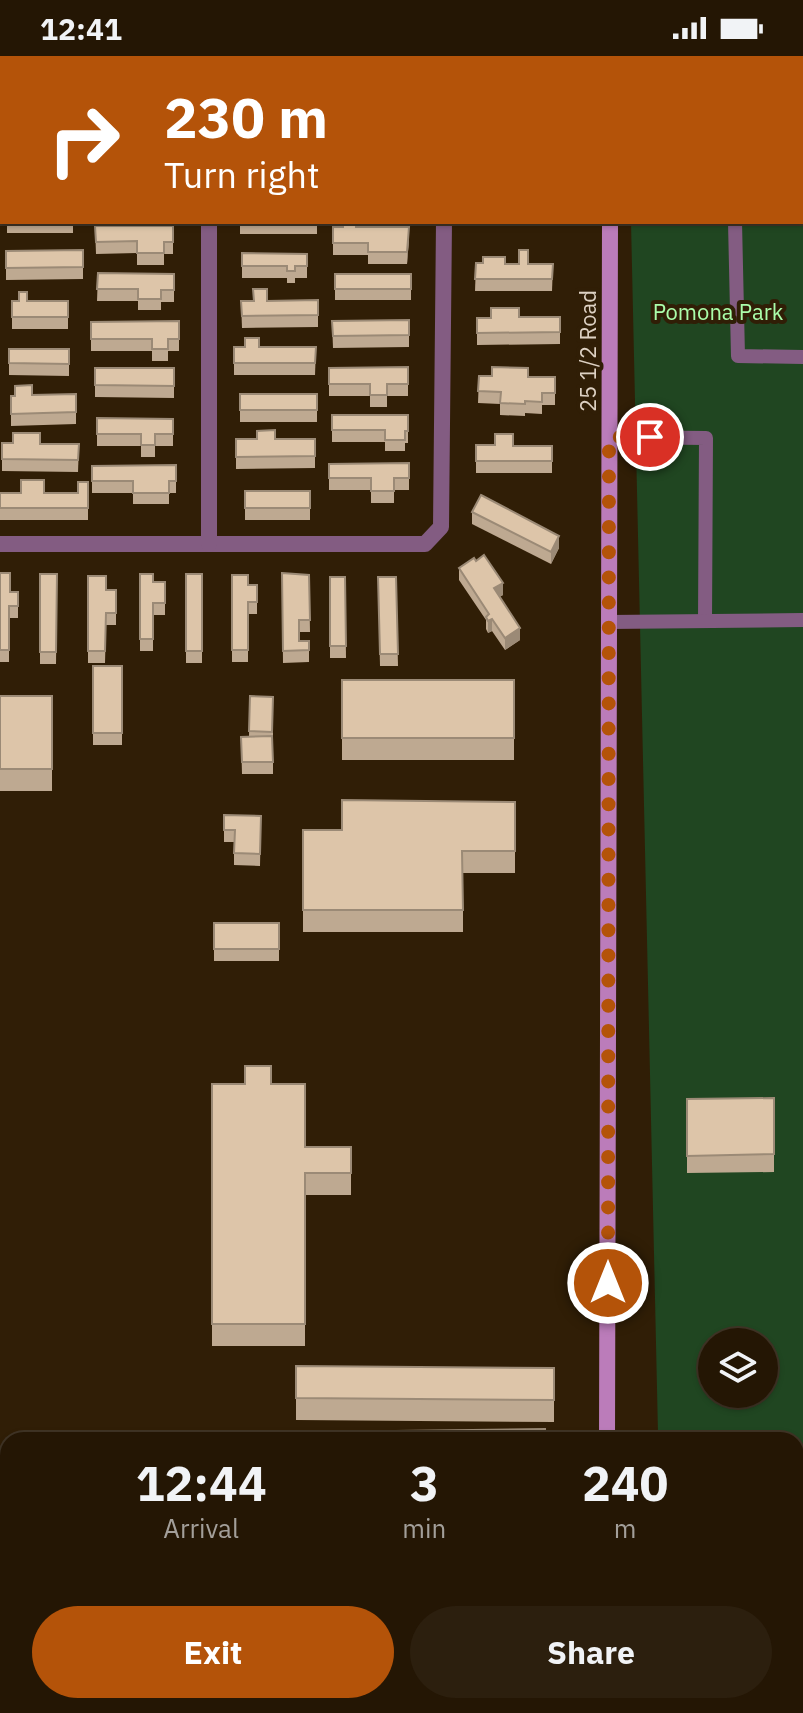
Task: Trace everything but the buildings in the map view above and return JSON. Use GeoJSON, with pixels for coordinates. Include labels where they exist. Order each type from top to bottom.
{"type":"FeatureCollection","features":[{"type":"Feature","properties":{"kind":"street"},"geometry":{"type":"LineString","coordinates":[[209,224],[209,544]]}},
{"type":"Feature","properties":{"kind":"street"},"geometry":{"type":"LineString","coordinates":[[0,544],[425,544],[441,527],[444,224]]}},
{"type":"Feature","properties":{"kind":"street","name":"25 1/2 Road"},"geometry":{"type":"LineString","coordinates":[[607,1432],[610,224]]}},
{"type":"Feature","properties":{"kind":"lane"},"geometry":{"type":"LineString","coordinates":[[735,224],[738,356],[803,357]]}},
{"type":"Feature","properties":{"kind":"lane"},"geometry":{"type":"LineString","coordinates":[[609,437],[706,438],[705,621]]}},
{"type":"Feature","properties":{"kind":"lane"},"geometry":{"type":"LineString","coordinates":[[609,622],[803,620]]}},
{"type":"Feature","properties":{"kind":"green space","name":"Pomona Park"},"geometry":{"type":"Polygon","coordinates":[[[631,224],[803,224],[803,1432],[658,1432],[631,224]]]}},
{"type":"Feature","properties":{"kind":"route"},"geometry":{"type":"LineString","coordinates":[[608,1283],[609,437],[650,437]]}}]}
